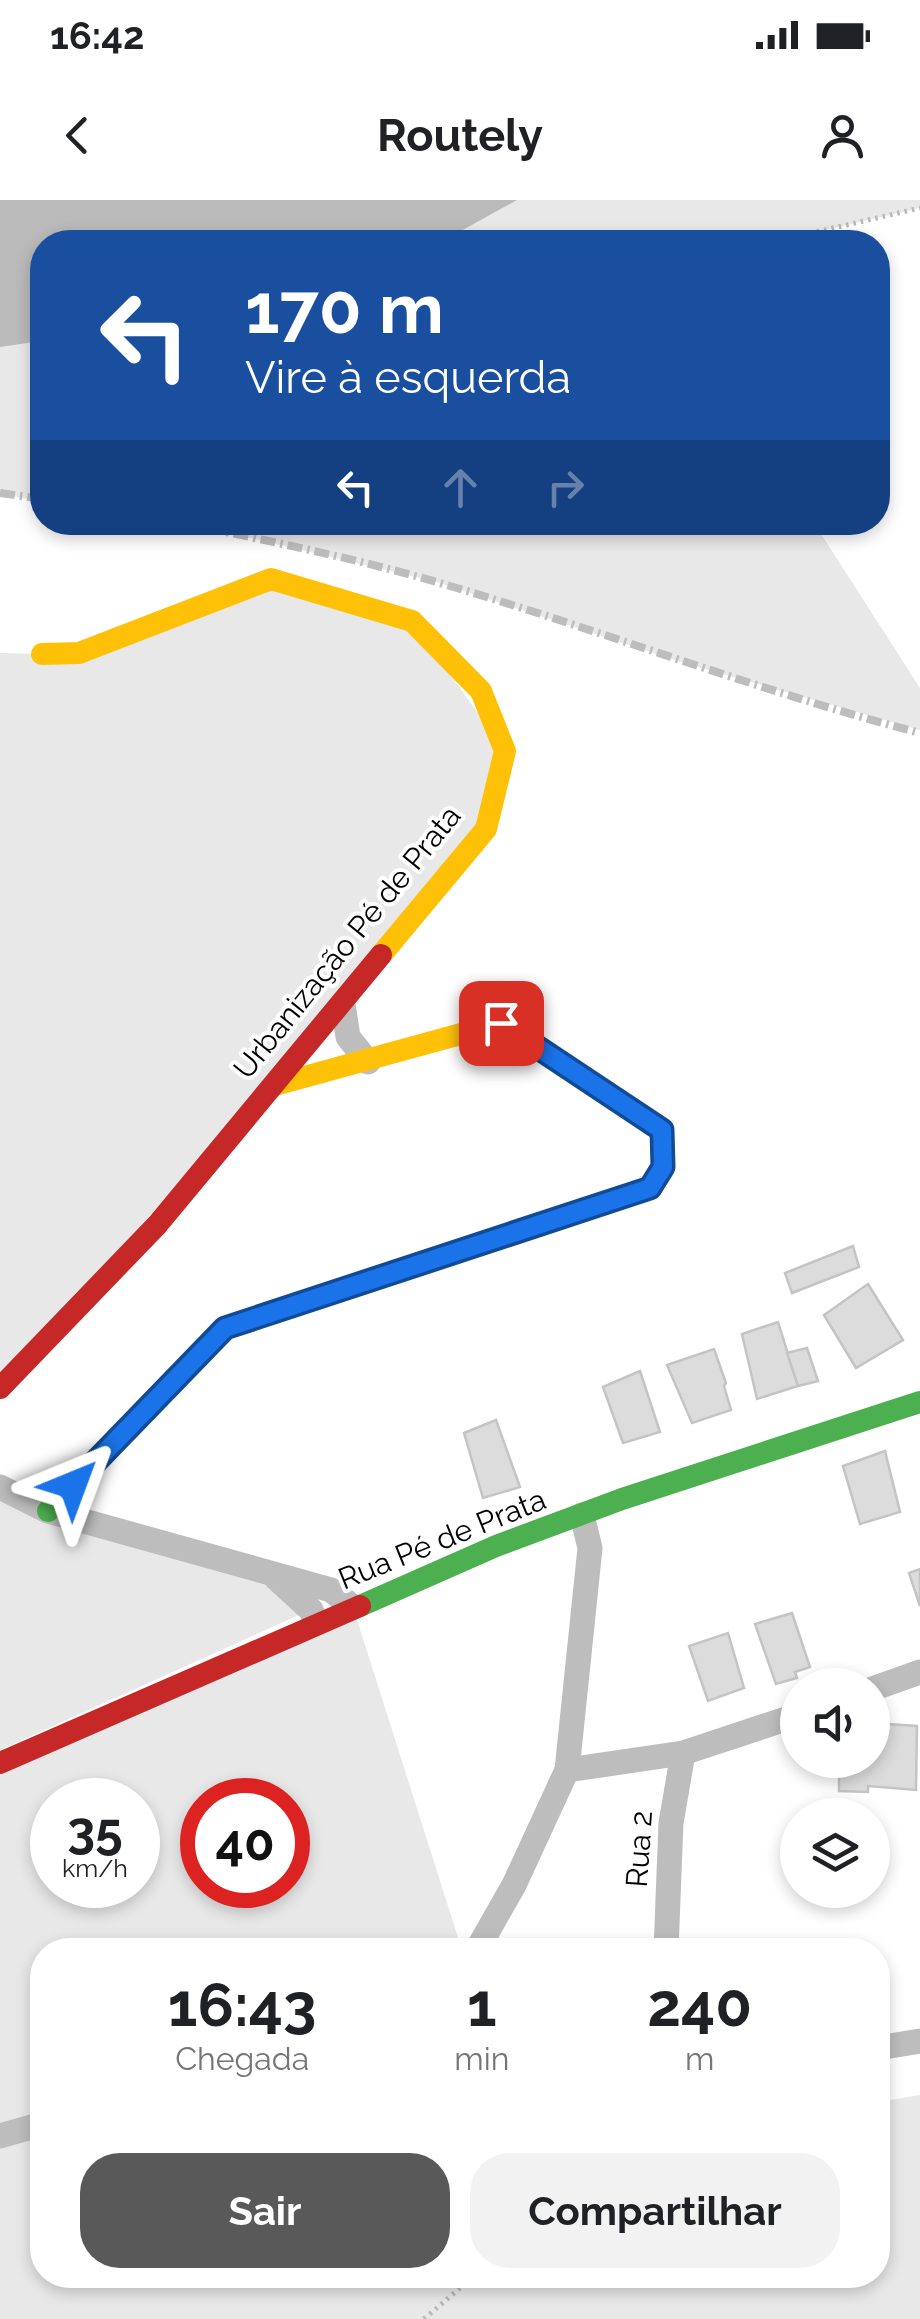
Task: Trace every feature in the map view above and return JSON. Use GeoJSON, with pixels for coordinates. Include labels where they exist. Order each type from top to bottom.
{"type":"FeatureCollection","features":[{"type":"Feature","properties":{"kind":"street","name":"Urbanização Pé de Prata"},"geometry":{"type":"LineString","coordinates":[[0,1388],[158,1225],[486,829],[505,752],[481,691],[412,621],[271,579],[79,653],[42,654]]}},
{"type":"Feature","properties":{"kind":"street"},"geometry":{"type":"LineString","coordinates":[[343,1004],[348,1037],[368,1062]]}},
{"type":"Feature","properties":{"kind":"street"},"geometry":{"type":"LineString","coordinates":[[48,1511],[225,1328],[650,1188],[663,1167],[662,1130],[501,1023],[275,1085]]}},
{"type":"Feature","properties":{"kind":"street","name":"Rua Pé de Prata"},"geometry":{"type":"LineString","coordinates":[[0,1763],[496,1546],[920,1402]]}},
{"type":"Feature","properties":{"kind":"street"},"geometry":{"type":"LineString","coordinates":[[0,1487],[48,1511],[331,1590],[353,1606]]}},
{"type":"Feature","properties":{"kind":"street"},"geometry":{"type":"LineString","coordinates":[[484,1938],[514,1884],[567,1770],[590,1548],[582,1515]]}},
{"type":"Feature","properties":{"kind":"street"},"geometry":{"type":"LineString","coordinates":[[272,1574],[310,1610],[316,1623]]}},
{"type":"Feature","properties":{"kind":"street"},"geometry":{"type":"LineString","coordinates":[[890,1683],[920,1672]]}},
{"type":"Feature","properties":{"kind":"street"},"geometry":{"type":"LineString","coordinates":[[567,1770],[683,1752],[780,1721]]}},
{"type":"Feature","properties":{"kind":"street","name":"Rua 2"},"geometry":{"type":"LineString","coordinates":[[666,1938],[671,1823],[683,1752]]}},
{"type":"Feature","properties":{"kind":"street"},"geometry":{"type":"LineString","coordinates":[[890,2046],[920,2040]]}},
{"type":"Feature","properties":{"kind":"street"},"geometry":{"type":"LineString","coordinates":[[0,2136],[30,2127]]}},
{"type":"Feature","properties":{"kind":"path"},"geometry":{"type":"LineString","coordinates":[[826,230],[920,208]]}},
{"type":"Feature","properties":{"kind":"path"},"geometry":{"type":"LineString","coordinates":[[424,2319],[460,2288]]}},
{"type":"Feature","properties":{"kind":"shaded area"},"geometry":{"type":"Polygon","coordinates":[[[0,200],[517,200],[463,230],[30,230],[30,343],[0,347],[0,200]]]}},
{"type":"Feature","properties":{"kind":"shaded area"},"geometry":{"type":"Polygon","coordinates":[[[509,200],[920,200],[920,208],[825,230],[459,230],[509,200]]]}},
{"type":"Feature","properties":{"kind":"shaded area"},"geometry":{"type":"Polygon","coordinates":[[[30,343],[30,499],[0,494],[0,347],[30,343]]]}},
{"type":"Feature","properties":{"kind":"shaded area"},"geometry":{"type":"Polygon","coordinates":[[[239,535],[822,535],[920,688],[920,730],[687,664],[436,582],[239,535]]]}},
{"type":"Feature","properties":{"kind":"shaded area"},"geometry":{"type":"Polygon","coordinates":[[[271,579],[412,621],[505,751],[486,829],[0,1388],[0,653],[42,654],[271,579]]]}},
{"type":"Feature","properties":{"kind":"shaded area"},"geometry":{"type":"Polygon","coordinates":[[[0,1487],[272,1574],[310,1610],[0,1750],[0,1487]]]}},
{"type":"Feature","properties":{"kind":"shaded area"},"geometry":{"type":"Polygon","coordinates":[[[353,1607],[458,1938],[30,1938],[30,2288],[890,2288],[890,2100],[920,2095],[920,2319],[0,2319],[0,1763],[353,1607]]]}},
{"type":"Feature","properties":{"kind":"building"},"geometry":{"type":"Polygon","coordinates":[[[853,1246],[859,1267],[792,1293],[785,1273],[853,1246]]]}},
{"type":"Feature","properties":{"kind":"building"},"geometry":{"type":"Polygon","coordinates":[[[868,1284],[903,1340],[856,1368],[824,1315],[868,1284]]]}},
{"type":"Feature","properties":{"kind":"building"},"geometry":{"type":"Polygon","coordinates":[[[778,1322],[798,1386],[757,1399],[742,1334],[778,1322]]]}},
{"type":"Feature","properties":{"kind":"building"},"geometry":{"type":"Polygon","coordinates":[[[807,1348],[818,1381],[798,1386],[787,1353],[807,1348]]]}},
{"type":"Feature","properties":{"kind":"building"},"geometry":{"type":"Polygon","coordinates":[[[714,1349],[731,1410],[692,1423],[667,1365],[714,1349]]]}},
{"type":"Feature","properties":{"kind":"building"},"geometry":{"type":"Polygon","coordinates":[[[640,1371],[660,1432],[623,1443],[603,1387],[640,1371]]]}},
{"type":"Feature","properties":{"kind":"building"},"geometry":{"type":"Polygon","coordinates":[[[496,1420],[520,1487],[483,1498],[464,1433],[496,1420]]]}},
{"type":"Feature","properties":{"kind":"building"},"geometry":{"type":"Polygon","coordinates":[[[885,1451],[900,1512],[860,1524],[843,1466],[885,1451]]]}},
{"type":"Feature","properties":{"kind":"building"},"geometry":{"type":"Polygon","coordinates":[[[920,1569],[920,1606],[909,1573],[920,1569]]]}},
{"type":"Feature","properties":{"kind":"building"},"geometry":{"type":"Polygon","coordinates":[[[792,1613],[810,1667],[780,1668],[780,1683],[776,1684],[755,1624],[792,1613]]]}},
{"type":"Feature","properties":{"kind":"building"},"geometry":{"type":"Polygon","coordinates":[[[728,1633],[744,1688],[708,1701],[689,1646],[728,1633]]]}},
{"type":"Feature","properties":{"kind":"building"},"geometry":{"type":"Polygon","coordinates":[[[890,1724],[917,1726],[916,1790],[868,1786],[868,1792],[839,1791],[839,1778],[890,1778],[890,1724]]]}},
{"type":"Feature","properties":{"kind":"railway"},"geometry":{"type":"LineString","coordinates":[[0,493],[30,497]]}},
{"type":"Feature","properties":{"kind":"railway"},"geometry":{"type":"LineString","coordinates":[[239,535],[440,583],[920,733]]}},
{"type":"Feature","properties":{"kind":"traffic: fast"},"geometry":{"type":"LineString","coordinates":[[48,1511],[225,1328],[650,1188],[663,1167],[662,1130],[531,1043]]}},
{"type":"Feature","properties":{"kind":"traffic: fast"},"geometry":{"type":"LineString","coordinates":[[360,1606],[496,1546],[622,1499],[920,1402]]}},
{"type":"Feature","properties":{"kind":"traffic: slow"},"geometry":{"type":"LineString","coordinates":[[42,654],[79,653],[271,579],[412,621],[481,691],[505,751],[486,829],[381,955]]}},
{"type":"Feature","properties":{"kind":"traffic: slow"},"geometry":{"type":"LineString","coordinates":[[275,1085],[501,1023],[531,1043]]}},
{"type":"Feature","properties":{"kind":"traffic: jam"},"geometry":{"type":"LineString","coordinates":[[0,1388],[157,1225],[381,955]]}},
{"type":"Feature","properties":{"kind":"traffic: jam"},"geometry":{"type":"LineString","coordinates":[[0,1763],[360,1606]]}},
{"type":"Feature","properties":{"kind":"route"},"geometry":{"type":"LineString","coordinates":[[73,1485],[225,1328],[650,1188],[663,1167],[662,1130],[501,1023]]}}]}
